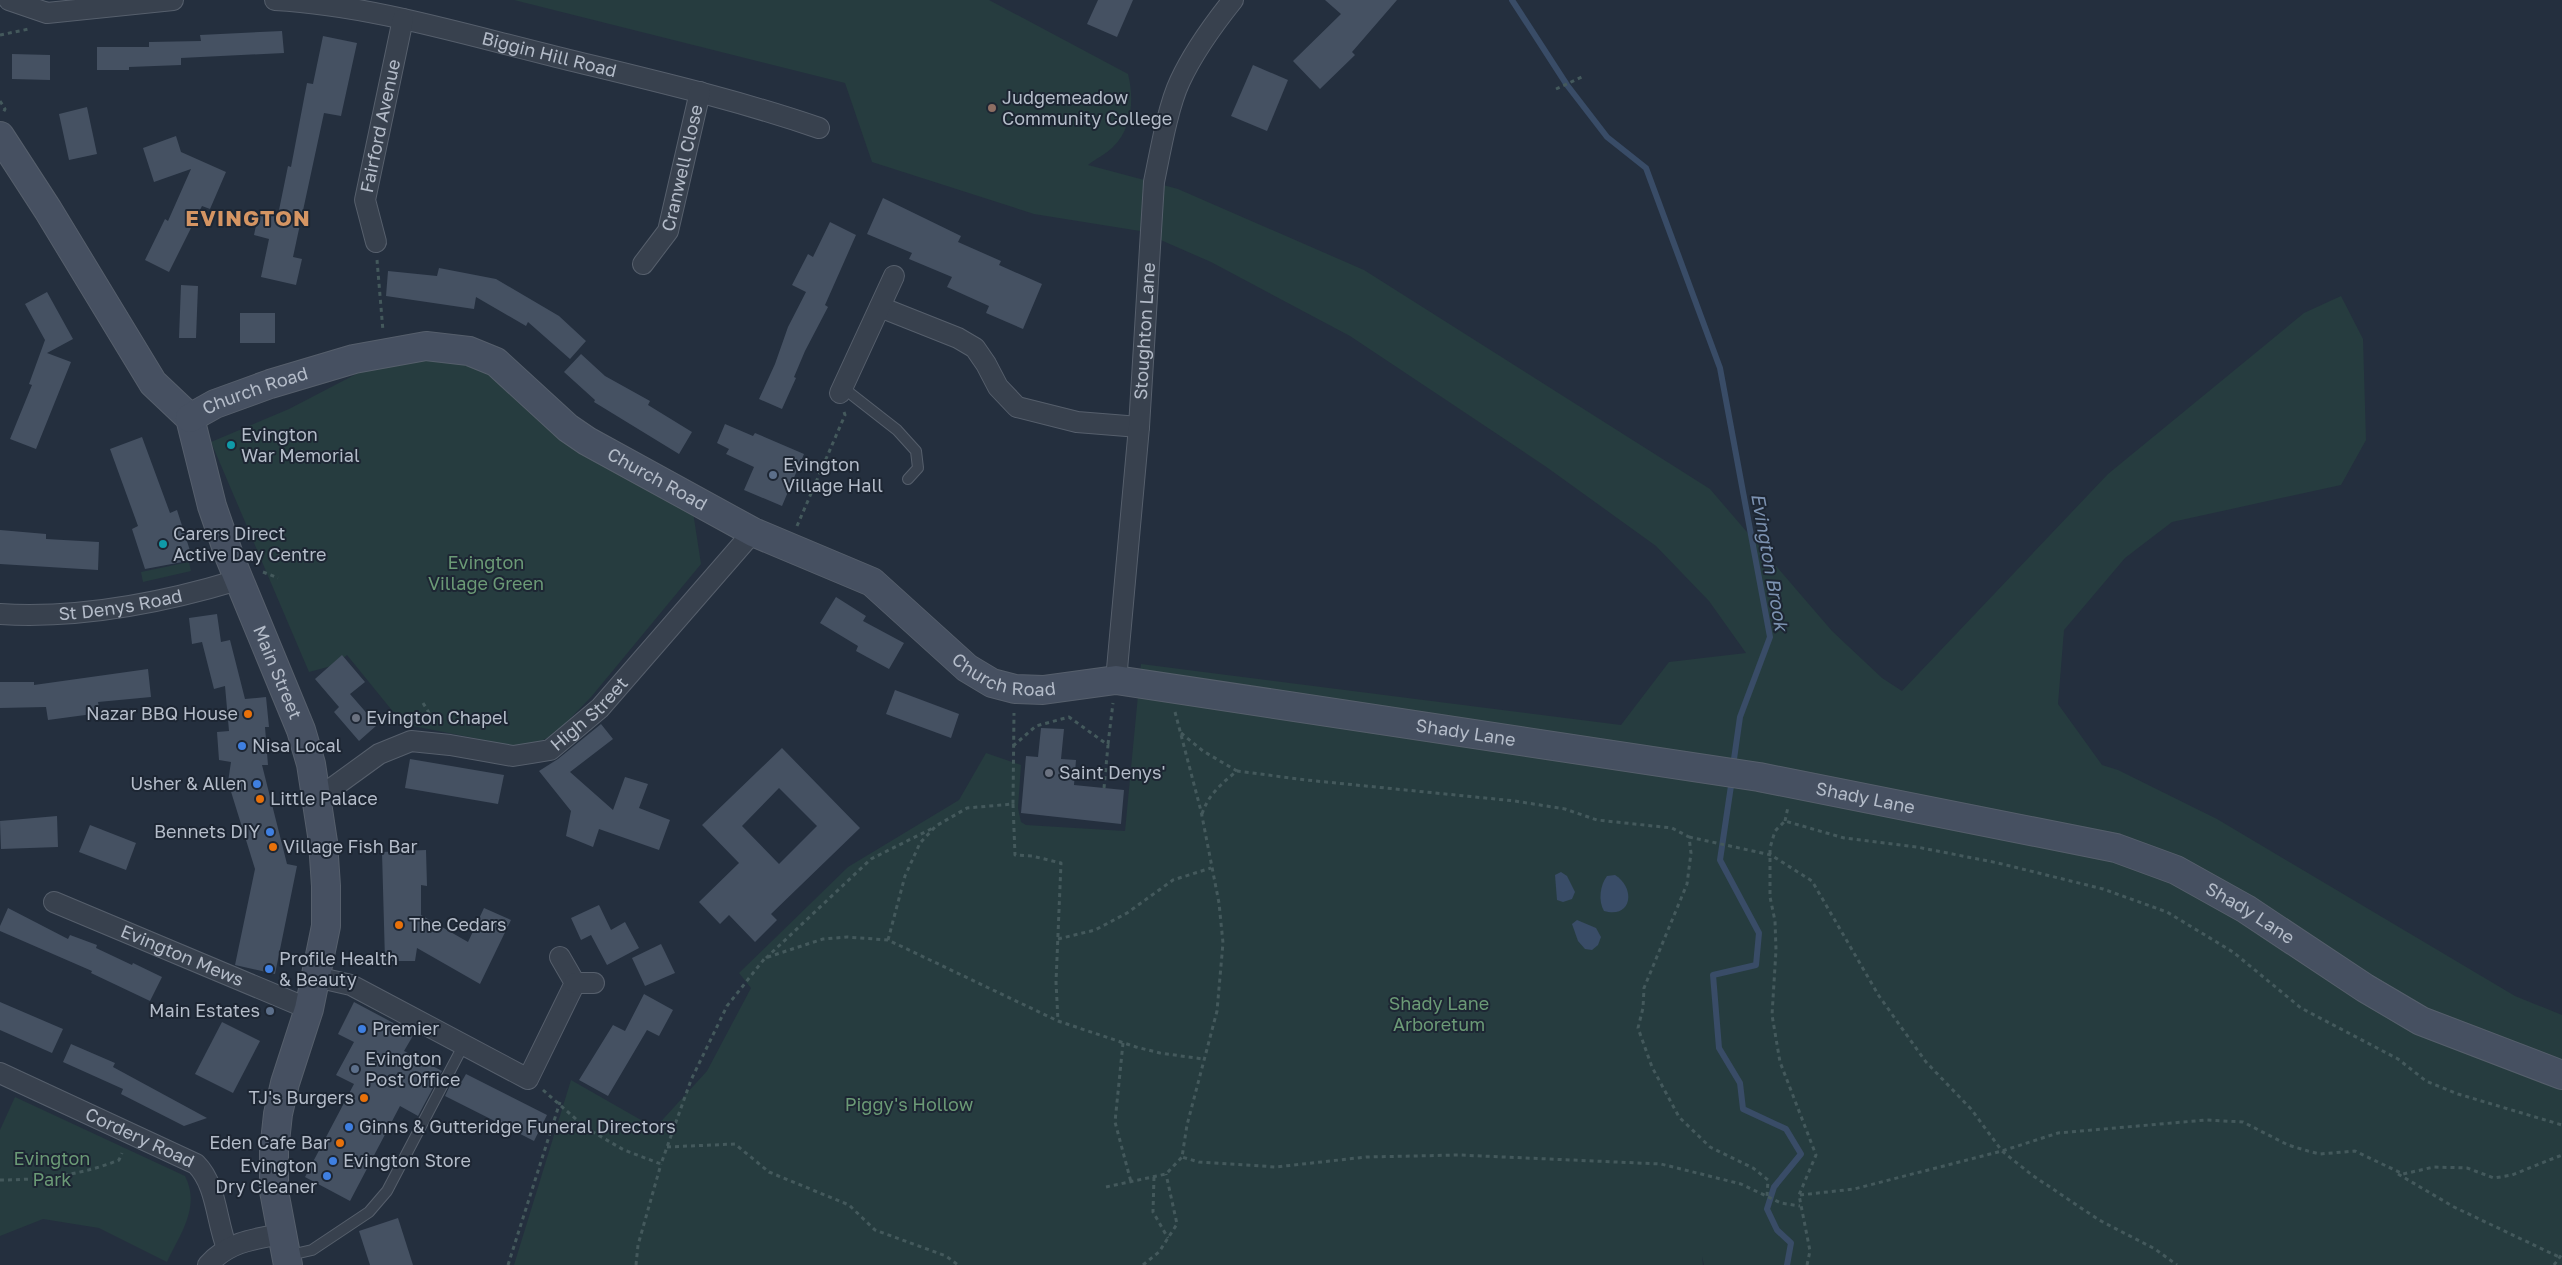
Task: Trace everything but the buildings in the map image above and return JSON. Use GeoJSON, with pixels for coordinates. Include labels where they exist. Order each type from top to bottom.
{"type":"FeatureCollection","features":[{"type":"Feature","properties":{"kind":"street"},"geometry":{"type":"LineString","coordinates":[[9,0],[47,13],[174,0]]}},
{"type":"Feature","properties":{"kind":"street","name":"Biggin Hill Road"},"geometry":{"type":"LineString","coordinates":[[275,0],[297,1],[403,19],[700,92],[819,128]]}},
{"type":"Feature","properties":{"kind":"street","name":"Stoughton Lane"},"geometry":{"type":"LineString","coordinates":[[1116,680],[1139,427],[1154,182],[1179,82],[1209,30],[1233,0]]}},
{"type":"Feature","properties":{"kind":"street","name":"Fairford Avenue"},"geometry":{"type":"LineString","coordinates":[[376,242],[365,200],[403,19]]}},
{"type":"Feature","properties":{"kind":"street","name":"Cranwell Close"},"geometry":{"type":"LineString","coordinates":[[643,264],[668,231],[700,92]]}},
{"type":"Feature","properties":{"kind":"street"},"geometry":{"type":"LineString","coordinates":[[0,136],[99,292],[153,383],[190,418]]}},
{"type":"Feature","properties":{"kind":"street"},"geometry":{"type":"LineString","coordinates":[[841,390],[894,276]]}},
{"type":"Feature","properties":{"kind":"street"},"geometry":{"type":"LineString","coordinates":[[880,307],[958,338],[975,348],[998,386],[1017,407],[1077,422],[1139,427]]}},
{"type":"Feature","properties":{"kind":"street","name":"Church Road"},"geometry":{"type":"LineString","coordinates":[[190,418],[215,404],[270,384],[354,359],[426,346],[469,351],[496,362],[568,428],[587,441],[752,532],[872,582],[967,668],[992,683],[1015,689],[1043,690],[1116,680]]}},
{"type":"Feature","properties":{"kind":"street","name":"Main Street"},"geometry":{"type":"LineString","coordinates":[[190,418],[212,506],[238,580],[301,730],[317,799],[326,886],[326,926],[309,1009],[285,1083],[278,1114],[274,1150],[274,1191],[286,1252]]}},
{"type":"Feature","properties":{"kind":"street","name":"High Street"},"geometry":{"type":"LineString","coordinates":[[317,799],[379,754],[411,741],[450,745],[513,756],[550,750],[600,708],[752,532]]}},
{"type":"Feature","properties":{"kind":"street","name":"St Denys Road"},"geometry":{"type":"LineString","coordinates":[[0,614],[79,612],[128,606],[198,592],[238,580]]}},
{"type":"Feature","properties":{"kind":"street","name":"Shady Lane"},"geometry":{"type":"LineString","coordinates":[[1116,680],[1760,777],[2116,848],[2167,867],[2246,909],[2365,988],[2421,1021],[2562,1076]]}},
{"type":"Feature","properties":{"kind":"street","name":"Evington Mews"},"geometry":{"type":"LineString","coordinates":[[54,902],[309,1009]]}},
{"type":"Feature","properties":{"kind":"street"},"geometry":{"type":"LineString","coordinates":[[560,957],[574,983]]}},
{"type":"Feature","properties":{"kind":"street"},"geometry":{"type":"LineString","coordinates":[[316,977],[351,985],[528,1079],[574,983]]}},
{"type":"Feature","properties":{"kind":"street"},"geometry":{"type":"LineString","coordinates":[[574,983],[594,983]]}},
{"type":"Feature","properties":{"kind":"street","name":"Cordery Road"},"geometry":{"type":"LineString","coordinates":[[0,1073],[196,1164],[204,1172],[209,1182],[220,1230],[227,1248]]}},
{"type":"Feature","properties":{"kind":"street"},"geometry":{"type":"LineString","coordinates":[[208,1265],[227,1248],[247,1240],[286,1252]]}},
{"type":"Feature","properties":{"kind":"lane"},"geometry":{"type":"LineString","coordinates":[[841,390],[897,430],[916,451],[918,468],[908,479]]}},
{"type":"Feature","properties":{"kind":"lane"},"geometry":{"type":"LineString","coordinates":[[286,1252],[312,1250],[369,1212],[387,1191],[464,1046]]}},
{"type":"Feature","properties":{"kind":"path"},"geometry":{"type":"LineString","coordinates":[[1556,89],[1584,76]]}},
{"type":"Feature","properties":{"kind":"path"},"geometry":{"type":"LineString","coordinates":[[0,102],[5,109],[0,118]]}},
{"type":"Feature","properties":{"kind":"path"},"geometry":{"type":"LineString","coordinates":[[376,242],[385,352]]}},
{"type":"Feature","properties":{"kind":"path"},"geometry":{"type":"LineString","coordinates":[[788,547],[845,415],[841,390]]}},
{"type":"Feature","properties":{"kind":"path"},"geometry":{"type":"LineString","coordinates":[[1104,788],[1116,680]]}},
{"type":"Feature","properties":{"kind":"path"},"geometry":{"type":"LineString","coordinates":[[1015,689],[1012,747],[1015,855],[1032,856],[1061,863],[1056,982],[1058,1021]]}},
{"type":"Feature","properties":{"kind":"path"},"geometry":{"type":"LineString","coordinates":[[1106,1187],[1166,1174],[1182,1157],[1187,1125],[1203,1059],[1218,1011],[1223,943],[1219,903],[1201,817],[1169,689]]}},
{"type":"Feature","properties":{"kind":"path"},"geometry":{"type":"LineString","coordinates":[[1012,747],[1036,726],[1069,717],[1108,745]]}},
{"type":"Feature","properties":{"kind":"path"},"geometry":{"type":"LineString","coordinates":[[1180,733],[1203,751],[1237,771],[1306,780],[1515,801],[1565,809],[1597,820],[1672,828],[1689,837],[1770,855],[1812,881],[1879,996],[1926,1062],[1971,1108],[2002,1151],[2032,1176],[2099,1220],[2155,1249],[2176,1265]]}},
{"type":"Feature","properties":{"kind":"path"},"geometry":{"type":"LineString","coordinates":[[1201,817],[1206,802],[1212,794],[1237,771]]}},
{"type":"Feature","properties":{"kind":"path"},"geometry":{"type":"LineString","coordinates":[[636,1265],[638,1245],[660,1164],[691,1080],[727,1006],[765,958],[871,860],[967,808],[1013,804]]}},
{"type":"Feature","properties":{"kind":"path"},"geometry":{"type":"LineString","coordinates":[[1807,1265],[1810,1252],[1800,1206],[1800,1195],[1816,1155],[1780,1062],[1772,1015],[1776,921],[1770,896],[1770,855],[1775,831],[1785,821],[1844,838],[1917,847],[1998,863],[2103,889],[2167,912],[2233,952],[2301,1008],[2398,1059],[2436,1086],[2562,1125]]}},
{"type":"Feature","properties":{"kind":"path"},"geometry":{"type":"LineString","coordinates":[[888,940],[905,876],[920,843],[936,826]]}},
{"type":"Feature","properties":{"kind":"path"},"geometry":{"type":"LineString","coordinates":[[1689,837],[1691,853],[1687,884],[1644,988],[1643,1008],[1638,1028],[1652,1067],[1679,1117],[1710,1147],[1752,1168],[1768,1180],[1767,1196]]}},
{"type":"Feature","properties":{"kind":"path"},"geometry":{"type":"LineString","coordinates":[[1058,939],[1095,930],[1127,913],[1174,880],[1211,868]]}},
{"type":"Feature","properties":{"kind":"path"},"geometry":{"type":"LineString","coordinates":[[765,958],[823,939],[846,937],[888,940],[1058,1021],[1123,1043],[1160,1053],[1203,1059]]}},
{"type":"Feature","properties":{"kind":"path"},"geometry":{"type":"LineString","coordinates":[[1123,1043],[1115,1122],[1131,1182]]}},
{"type":"Feature","properties":{"kind":"path"},"geometry":{"type":"LineString","coordinates":[[528,1079],[560,1102],[586,1128],[624,1150],[660,1164]]}},
{"type":"Feature","properties":{"kind":"path"},"geometry":{"type":"LineString","coordinates":[[508,1265],[560,1102]]}},
{"type":"Feature","properties":{"kind":"path"},"geometry":{"type":"LineString","coordinates":[[1800,1195],[1854,1189],[2002,1151],[2058,1133],[2114,1126],[2206,1120],[2243,1122],[2288,1145],[2308,1151],[2320,1154],[2354,1151],[2393,1171],[2454,1207],[2560,1256],[2554,1265]]}},
{"type":"Feature","properties":{"kind":"path"},"geometry":{"type":"LineString","coordinates":[[0,1180],[46,1177],[100,1168],[119,1160],[131,1134]]}},
{"type":"Feature","properties":{"kind":"path"},"geometry":{"type":"LineString","coordinates":[[667,1147],[735,1144],[748,1152],[769,1172],[849,1205],[875,1230],[946,1256],[958,1265]]}},
{"type":"Feature","properties":{"kind":"path"},"geometry":{"type":"LineString","coordinates":[[1182,1157],[1199,1162],[1276,1167],[1366,1157],[1459,1154],[1661,1164],[1741,1184],[1776,1201],[1800,1206]]}},
{"type":"Feature","properties":{"kind":"path"},"geometry":{"type":"LineString","coordinates":[[2393,1171],[2403,1174],[2434,1167],[2466,1168],[2494,1178],[2512,1175],[2562,1155]]}},
{"type":"Feature","properties":{"kind":"path"},"geometry":{"type":"LineString","coordinates":[[1143,1265],[1159,1252],[1177,1224],[1166,1174]]}},
{"type":"Feature","properties":{"kind":"path"},"geometry":{"type":"LineString","coordinates":[[1154,1177],[1153,1212],[1168,1238]]}},
{"type":"Feature","properties":{"kind":"green space","name":"Shady Lane Arboretum"},"geometry":{"type":"Polygon","coordinates":[[[514,0],[989,0],[1128,74],[1131,102],[1125,131],[1113,147],[1088,165],[1178,189],[1364,270],[1710,489],[1832,631],[1882,678],[1902,691],[2108,474],[2304,313],[2341,296],[2363,339],[2366,440],[2341,485],[2172,522],[2125,558],[2064,630],[2058,704],[2102,765],[2118,770],[2217,819],[2515,996],[2562,1015],[2562,1265],[1704,1265],[1702,1256],[1703,1265],[514,1265],[571,1080],[655,1128],[707,1071],[751,988],[739,973],[848,867],[959,800],[986,753],[1021,765],[1018,808],[1021,822],[1026,825],[1125,831],[1141,664],[1621,725],[1669,662],[1746,653],[1709,601],[1656,546],[1545,466],[1350,336],[1211,262],[1140,231],[1034,214],[872,162],[845,83],[514,0]]]}},
{"type":"Feature","properties":{"kind":"green space","name":"Evington Village Green"},"geometry":{"type":"Polygon","coordinates":[[[437,358],[469,364],[502,383],[693,512],[701,564],[591,697],[555,734],[535,744],[514,746],[403,724],[347,655],[335,665],[309,672],[211,442],[289,409],[362,371],[404,361],[437,358]]]}},
{"type":"Feature","properties":{"kind":"green space"},"geometry":{"type":"Polygon","coordinates":[[[189,562],[191,571],[143,582],[141,572],[189,562]]]}},
{"type":"Feature","properties":{"kind":"green space","name":"Evington Park"},"geometry":{"type":"Polygon","coordinates":[[[15,1097],[185,1176],[191,1199],[190,1209],[183,1231],[167,1262],[99,1228],[43,1219],[0,1236],[0,1130],[15,1097]]]}},
{"type":"Feature","properties":{"kind":"water"},"geometry":{"type":"Polygon","coordinates":[[[1561,872],[1567,876],[1575,892],[1572,899],[1563,902],[1557,900],[1555,875],[1561,872]]]}},
{"type":"Feature","properties":{"kind":"water"},"geometry":{"type":"Polygon","coordinates":[[[1615,875],[1626,887],[1628,901],[1620,911],[1604,911],[1600,898],[1603,884],[1607,876],[1615,875]]]}},
{"type":"Feature","properties":{"kind":"water"},"geometry":{"type":"Polygon","coordinates":[[[1577,920],[1596,928],[1601,937],[1598,945],[1592,950],[1585,949],[1578,941],[1572,924],[1577,920]]]}},
{"type":"Feature","properties":{"kind":"waterway","name":"Evington Brook"},"geometry":{"type":"LineString","coordinates":[[1512,0],[1567,85],[1607,137],[1646,168],[1720,368],[1770,637],[1740,717],[1733,766]]}},
{"type":"Feature","properties":{"kind":"waterway","name":"Evington Brook"},"geometry":{"type":"LineString","coordinates":[[1732,779],[1720,860],[1759,933],[1756,965],[1713,975],[1719,1048],[1740,1083],[1743,1109],[1786,1129],[1801,1154],[1774,1187],[1767,1209],[1777,1230],[1791,1243],[1787,1265]]}},
{"type":"Feature","properties":{"kind":"place","name":"Judgemeadow Community College"},"geometry":{"type":"Point","coordinates":[992,108]}},
{"type":"Feature","properties":{"kind":"place","name":"Evington War Memorial"},"geometry":{"type":"Point","coordinates":[231,445]}},
{"type":"Feature","properties":{"kind":"place","name":"Evington Village Hall"},"geometry":{"type":"Point","coordinates":[773,475]}},
{"type":"Feature","properties":{"kind":"place","name":"Carers Direct Active Day Centre"},"geometry":{"type":"Point","coordinates":[163,544]}},
{"type":"Feature","properties":{"kind":"place","name":"Nazar BBQ House"},"geometry":{"type":"Point","coordinates":[248,714]}},
{"type":"Feature","properties":{"kind":"place","name":"Evington Chapel"},"geometry":{"type":"Point","coordinates":[356,718]}},
{"type":"Feature","properties":{"kind":"place","name":"Nisa Local"},"geometry":{"type":"Point","coordinates":[242,746]}},
{"type":"Feature","properties":{"kind":"place","name":"Saint Denys'"},"geometry":{"type":"Point","coordinates":[1049,773]}},
{"type":"Feature","properties":{"kind":"place","name":"Usher & Allen"},"geometry":{"type":"Point","coordinates":[257,784]}},
{"type":"Feature","properties":{"kind":"place","name":"Little Palace"},"geometry":{"type":"Point","coordinates":[260,799]}},
{"type":"Feature","properties":{"kind":"place","name":"Bennets DIY"},"geometry":{"type":"Point","coordinates":[270,832]}},
{"type":"Feature","properties":{"kind":"place","name":"Village Fish Bar"},"geometry":{"type":"Point","coordinates":[273,847]}},
{"type":"Feature","properties":{"kind":"place","name":"The Cedars"},"geometry":{"type":"Point","coordinates":[399,925]}},
{"type":"Feature","properties":{"kind":"place","name":"Profile Health & Beauty"},"geometry":{"type":"Point","coordinates":[269,969]}},
{"type":"Feature","properties":{"kind":"place","name":"Main Estates"},"geometry":{"type":"Point","coordinates":[270,1011]}},
{"type":"Feature","properties":{"kind":"place","name":"Premier"},"geometry":{"type":"Point","coordinates":[362,1029]}},
{"type":"Feature","properties":{"kind":"place","name":"Evington Post Office"},"geometry":{"type":"Point","coordinates":[355,1069]}},
{"type":"Feature","properties":{"kind":"place","name":"TJ's Burgers"},"geometry":{"type":"Point","coordinates":[364,1098]}},
{"type":"Feature","properties":{"kind":"place","name":"Ginns & Gutteridge Funeral Directors"},"geometry":{"type":"Point","coordinates":[349,1127]}},
{"type":"Feature","properties":{"kind":"place","name":"Eden Cafe Bar"},"geometry":{"type":"Point","coordinates":[340,1143]}},
{"type":"Feature","properties":{"kind":"place","name":"Evington Store"},"geometry":{"type":"Point","coordinates":[333,1161]}},
{"type":"Feature","properties":{"kind":"place","name":"Evington Dry Cleaner"},"geometry":{"type":"Point","coordinates":[327,1176]}},
{"type":"Feature","properties":{"kind":"district","name":"EVINGTON"},"geometry":{"type":"Point","coordinates":[248,218]}},
{"type":"Feature","properties":{"kind":"park label","name":"Piggy's Hollow"},"geometry":{"type":"Point","coordinates":[909,1105]}}]}
